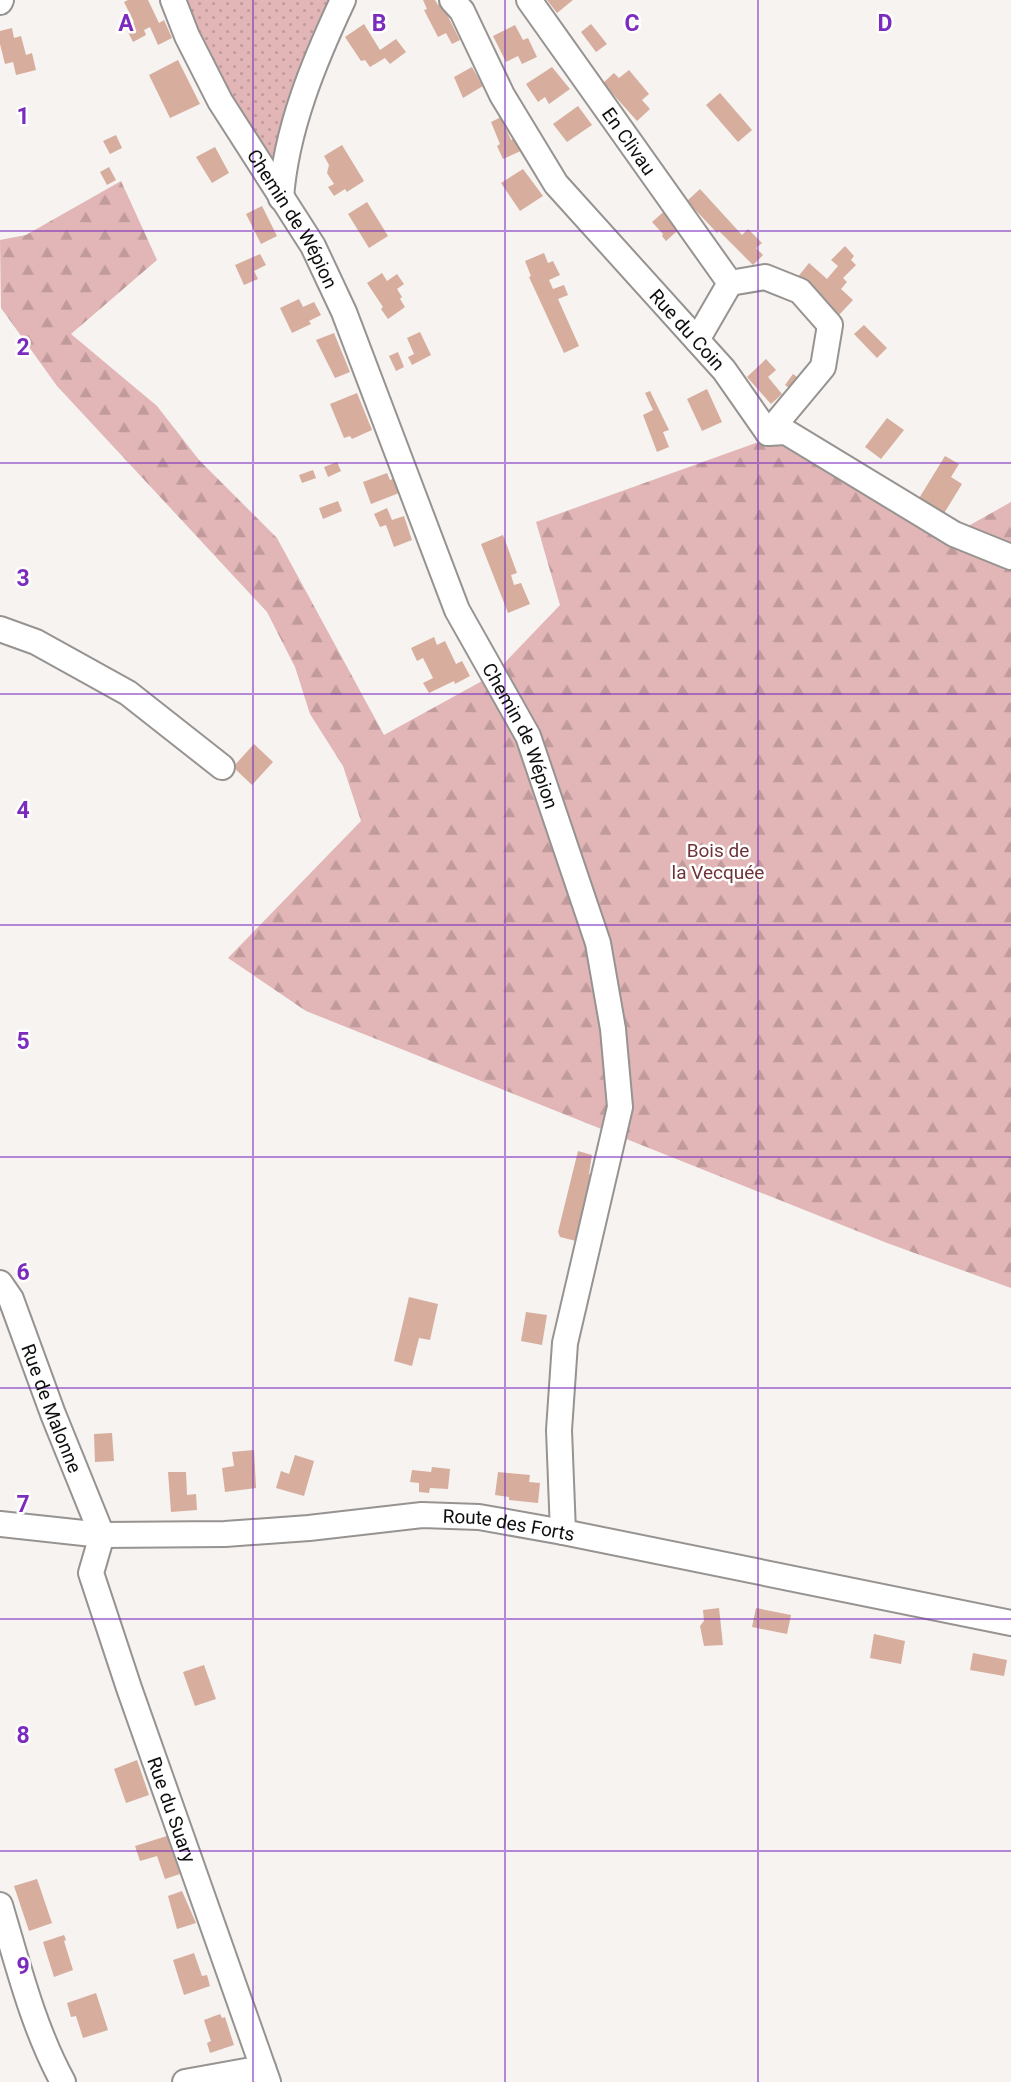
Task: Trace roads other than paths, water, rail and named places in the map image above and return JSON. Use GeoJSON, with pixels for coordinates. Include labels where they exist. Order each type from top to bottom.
{"type":"FeatureCollection","features":[{"type":"Feature","properties":{"kind":"street","name":"Chemin de Wépion"},"geometry":{"type":"LineString","coordinates":[[173,0],[187,36],[220,101],[313,246],[344,312],[457,610],[528,736],[598,943],[613,1029],[620,1107],[565,1343],[559,1430],[563,1532]]}},
{"type":"Feature","properties":{"kind":"street"},"geometry":{"type":"LineString","coordinates":[[281,198],[283,174],[307,84],[344,0]]}},
{"type":"Feature","properties":{"kind":"street","name":"En Clivau"},"geometry":{"type":"LineString","coordinates":[[529,0],[730,283]]}},
{"type":"Feature","properties":{"kind":"street","name":"Rue du Coin"},"geometry":{"type":"LineString","coordinates":[[461,4],[502,95],[556,184],[724,370],[768,433]]}},
{"type":"Feature","properties":{"kind":"street"},"geometry":{"type":"LineString","coordinates":[[696,340],[730,283],[765,276],[800,291],[830,325],[823,367],[768,433]]}},
{"type":"Feature","properties":{"kind":"street"},"geometry":{"type":"LineString","coordinates":[[768,433],[786,432],[954,534],[1011,557]]}},
{"type":"Feature","properties":{"kind":"street"},"geometry":{"type":"LineString","coordinates":[[0,629],[36,642],[128,693],[222,767]]}},
{"type":"Feature","properties":{"kind":"street","name":"Rue de Malonne"},"geometry":{"type":"LineString","coordinates":[[0,1283],[11,1299],[53,1414],[102,1535]]}},
{"type":"Feature","properties":{"kind":"street","name":"Route des Forts"},"geometry":{"type":"LineString","coordinates":[[0,1524],[102,1535],[225,1534],[422,1515],[479,1517],[1011,1623]]}},
{"type":"Feature","properties":{"kind":"street","name":"Rue du Suary"},"geometry":{"type":"LineString","coordinates":[[102,1535],[91,1573],[266,2075]]}},
{"type":"Feature","properties":{"kind":"street"},"geometry":{"type":"LineString","coordinates":[[0,1905],[24,1985],[50,2058],[63,2082]]}},
{"type":"Feature","properties":{"kind":"street"},"geometry":{"type":"LineString","coordinates":[[185,2082],[266,2075]]}},
{"type":"Feature","properties":{"kind":"park label","name":"Bois de la Vecquée"},"geometry":{"type":"Point","coordinates":[718,861]}}]}
